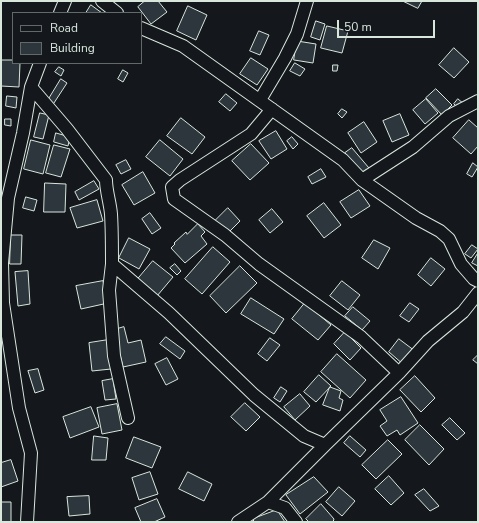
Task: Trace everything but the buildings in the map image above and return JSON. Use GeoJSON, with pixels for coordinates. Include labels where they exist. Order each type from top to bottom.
{"type":"FeatureCollection","features":[{"type":"Feature","properties":{"kind":"street"},"geometry":{"type":"LineString","coordinates":[[60,12],[65,1]]}},
{"type":"Feature","properties":{"kind":"street"},"geometry":{"type":"LineString","coordinates":[[102,1],[116,12]]}},
{"type":"Feature","properties":{"kind":"street"},"geometry":{"type":"LineString","coordinates":[[260,100],[285,58],[297,34],[307,1]]}},
{"type":"Feature","properties":{"kind":"street"},"geometry":{"type":"LineString","coordinates":[[142,28],[182,46],[343,160],[362,180],[416,218],[440,230],[449,239],[461,264],[474,279],[478,281]]}},
{"type":"Feature","properties":{"kind":"street"},"geometry":{"type":"LineString","coordinates":[[28,522],[31,453],[19,408],[3,303],[2,270],[8,198],[23,133],[31,87],[40,64]]}},
{"type":"Feature","properties":{"kind":"street"},"geometry":{"type":"LineString","coordinates":[[31,87],[67,129],[106,180],[111,215],[112,264],[109,290],[114,356],[128,418]]}},
{"type":"Feature","properties":{"kind":"street"},"geometry":{"type":"LineString","coordinates":[[362,180],[413,147],[449,116],[478,101]]}},
{"type":"Feature","properties":{"kind":"street"},"geometry":{"type":"LineString","coordinates":[[272,109],[251,134],[180,180],[172,187],[174,199],[225,235],[259,264],[361,337],[399,373]]}},
{"type":"Feature","properties":{"kind":"street"},"geometry":{"type":"LineString","coordinates":[[112,264],[169,313],[254,395],[304,436],[325,445]]}},
{"type":"Feature","properties":{"kind":"street"},"geometry":{"type":"LineString","coordinates":[[244,520],[268,502],[399,373],[428,341],[463,312],[478,293]]}},
{"type":"Feature","properties":{"kind":"street"},"geometry":{"type":"LineString","coordinates":[[268,502],[285,508],[296,522]]}}]}
